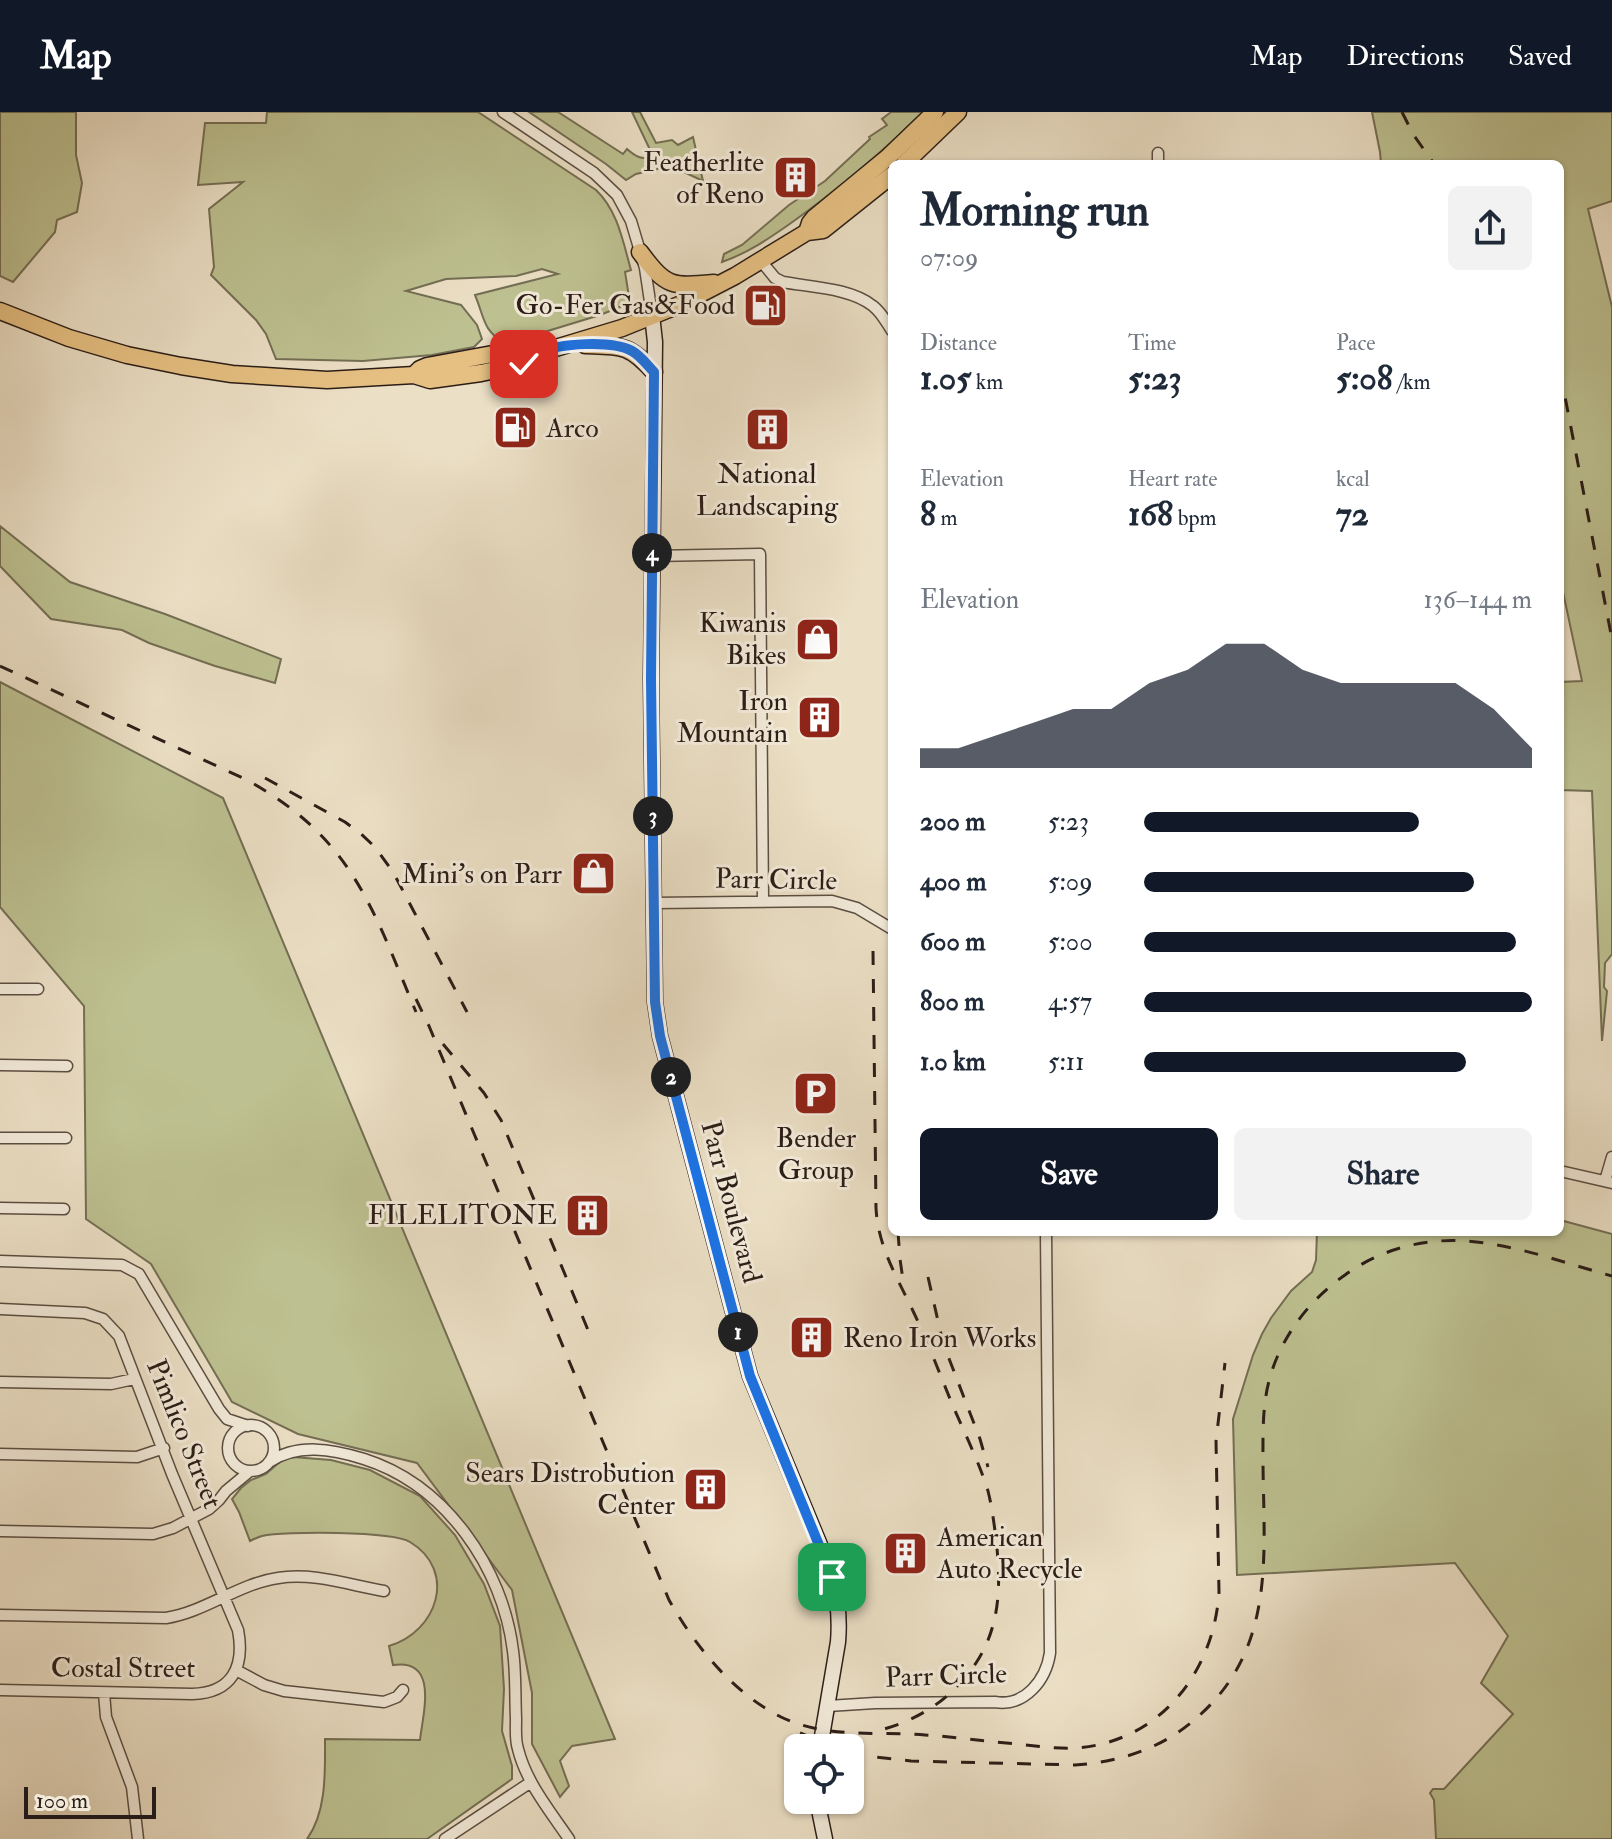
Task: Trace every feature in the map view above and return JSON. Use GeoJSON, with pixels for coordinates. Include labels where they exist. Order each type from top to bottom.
{"type":"FeatureCollection","features":[{"type":"Feature","properties":{"kind":"main road"},"geometry":{"type":"LineString","coordinates":[[807,232],[814,218],[868,175],[935,112]]}},
{"type":"Feature","properties":{"kind":"main road"},"geometry":{"type":"LineString","coordinates":[[908,160],[958,112]]}},
{"type":"Feature","properties":{"kind":"main road"},"geometry":{"type":"LineString","coordinates":[[0,311],[96,346],[196,369],[296,379],[414,375],[427,366],[521,349],[539,353],[622,328],[679,305],[761,261],[807,232],[823,230],[888,178]]}},
{"type":"Feature","properties":{"kind":"main road"},"geometry":{"type":"LineString","coordinates":[[640,252],[654,271],[670,283],[686,286],[723,282]]}},
{"type":"Feature","properties":{"kind":"main road","name":"Parr Boulevard"},"geometry":{"type":"LineString","coordinates":[[652,315],[655,1002],[660,1036],[750,1376],[832,1574],[840,1626],[823,1734]]}},
{"type":"Feature","properties":{"kind":"main road"},"geometry":{"type":"LineString","coordinates":[[572,344],[625,348],[640,356],[654,372]]}},
{"type":"Feature","properties":{"kind":"main road"},"geometry":{"type":"LineString","coordinates":[[820,1814],[825,1839]]}},
{"type":"Feature","properties":{"kind":"street"},"geometry":{"type":"LineString","coordinates":[[503,112],[604,181],[625,208],[645,268],[652,315]]}},
{"type":"Feature","properties":{"kind":"street"},"geometry":{"type":"LineString","coordinates":[[761,261],[775,278],[783,282],[847,293],[866,301],[888,325]]}},
{"type":"Feature","properties":{"kind":"street"},"geometry":{"type":"LineString","coordinates":[[652,556],[760,554],[763,902]]}},
{"type":"Feature","properties":{"kind":"street","name":"Parr Circle"},"geometry":{"type":"LineString","coordinates":[[654,903],[832,901],[857,908],[888,927]]}},
{"type":"Feature","properties":{"kind":"street"},"geometry":{"type":"LineString","coordinates":[[0,989],[38,989]]}},
{"type":"Feature","properties":{"kind":"street"},"geometry":{"type":"LineString","coordinates":[[0,1065],[67,1066]]}},
{"type":"Feature","properties":{"kind":"street"},"geometry":{"type":"LineString","coordinates":[[0,1138],[66,1138]]}},
{"type":"Feature","properties":{"kind":"street"},"geometry":{"type":"LineString","coordinates":[[1564,1172],[1609,1182],[1612,1157]]}},
{"type":"Feature","properties":{"kind":"street"},"geometry":{"type":"LineString","coordinates":[[0,1208],[64,1209]]}},
{"type":"Feature","properties":{"kind":"street","name":"Parr Circle"},"geometry":{"type":"LineString","coordinates":[[828,1706],[1004,1703],[1033,1690],[1045,1673],[1050,1653],[1046,1236]]}},
{"type":"Feature","properties":{"kind":"street"},"geometry":{"type":"LineString","coordinates":[[0,1261],[122,1265],[139,1274],[227,1419],[230,1439],[228,1453],[239,1468],[257,1470],[286,1452],[316,1449],[353,1456],[394,1472],[433,1498],[472,1543],[498,1591],[513,1652],[517,1746],[531,1782],[569,1839]]}},
{"type":"Feature","properties":{"kind":"street","name":"Pimlico Street"},"geometry":{"type":"LineString","coordinates":[[0,1309],[85,1313],[103,1319],[119,1336],[172,1474],[238,1630],[241,1646],[236,1670]]}},
{"type":"Feature","properties":{"kind":"street"},"geometry":{"type":"LineString","coordinates":[[0,1382],[111,1384],[134,1379]]}},
{"type":"Feature","properties":{"kind":"street"},"geometry":{"type":"LineString","coordinates":[[227,1419],[262,1429],[285,1445],[301,1449]]}},
{"type":"Feature","properties":{"kind":"street"},"geometry":{"type":"LineString","coordinates":[[230,1439],[234,1432],[248,1426]]}},
{"type":"Feature","properties":{"kind":"street"},"geometry":{"type":"LineString","coordinates":[[269,1462],[274,1447],[270,1436]]}},
{"type":"Feature","properties":{"kind":"street"},"geometry":{"type":"LineString","coordinates":[[0,1454],[137,1457],[164,1448]]}},
{"type":"Feature","properties":{"kind":"street"},"geometry":{"type":"LineString","coordinates":[[226,1491],[231,1460]]}},
{"type":"Feature","properties":{"kind":"street"},"geometry":{"type":"LineString","coordinates":[[0,1531],[153,1534],[173,1528],[209,1509],[250,1471]]}},
{"type":"Feature","properties":{"kind":"street"},"geometry":{"type":"LineString","coordinates":[[0,1615],[166,1618],[190,1612],[266,1581],[290,1577],[308,1577],[384,1591]]}},
{"type":"Feature","properties":{"kind":"street"},"geometry":{"type":"LineString","coordinates":[[236,1670],[272,1688],[302,1694],[384,1702],[397,1697],[403,1690]]}},
{"type":"Feature","properties":{"kind":"street","name":"Costal Street"},"geometry":{"type":"LineString","coordinates":[[0,1690],[200,1694],[219,1689],[236,1670]]}},
{"type":"Feature","properties":{"kind":"street"},"geometry":{"type":"LineString","coordinates":[[104,1693],[106,1717],[132,1787],[138,1839]]}},
{"type":"Feature","properties":{"kind":"street"},"geometry":{"type":"LineString","coordinates":[[445,1839],[531,1782]]}},
{"type":"Feature","properties":{"kind":"green space"},"geometry":{"type":"Polygon","coordinates":[[[0,112],[76,112],[76,155],[82,183],[77,212],[57,220],[55,232],[13,282],[0,276],[0,112]]]}},
{"type":"Feature","properties":{"kind":"green space"},"geometry":{"type":"Polygon","coordinates":[[[267,112],[478,112],[596,190],[603,198],[619,227],[631,270],[625,272],[630,303],[505,344],[488,328],[475,295],[558,274],[542,269],[516,276],[446,279],[406,291],[461,305],[477,325],[482,339],[474,347],[432,355],[363,361],[276,359],[266,334],[256,320],[211,275],[214,267],[209,209],[243,182],[198,185],[205,123],[266,123],[267,112]]]}},
{"type":"Feature","properties":{"kind":"green space"},"geometry":{"type":"Polygon","coordinates":[[[529,112],[558,112],[623,154],[627,149],[645,158],[653,156],[632,112],[640,112],[656,143],[672,140],[678,145],[693,137],[703,181],[671,166],[636,174],[626,180],[529,112]]]}},
{"type":"Feature","properties":{"kind":"green space"},"geometry":{"type":"Polygon","coordinates":[[[891,112],[924,112],[860,170],[809,210],[758,245],[722,262],[724,254],[742,245],[789,205],[825,181],[869,137],[887,125],[882,119],[891,112]]]}},
{"type":"Feature","properties":{"kind":"green space"},"geometry":{"type":"Polygon","coordinates":[[[1372,112],[1612,112],[1612,201],[1588,209],[1612,307],[1612,954],[1605,963],[1604,987],[1607,991],[1602,1041],[1592,791],[1564,790],[1564,682],[1582,681],[1564,597],[1564,160],[1381,160],[1372,112]]]}},
{"type":"Feature","properties":{"kind":"green space"},"geometry":{"type":"Polygon","coordinates":[[[0,526],[70,582],[165,614],[281,659],[275,683],[215,666],[122,630],[51,619],[0,566],[0,526]]]}},
{"type":"Feature","properties":{"kind":"green space"},"geometry":{"type":"Polygon","coordinates":[[[0,682],[223,798],[615,1739],[572,1746],[560,1761],[569,1786],[560,1797],[532,1744],[532,1693],[512,1590],[417,1463],[298,1434],[232,1402],[151,1264],[86,1219],[84,1006],[0,907],[0,682]]]}},
{"type":"Feature","properties":{"kind":"green space"},"geometry":{"type":"Polygon","coordinates":[[[1564,1221],[1612,1234],[1612,1839],[1436,1839],[1434,1800],[1430,1793],[1433,1789],[1444,1789],[1513,1714],[1481,1683],[1508,1636],[1455,1563],[1237,1575],[1233,1419],[1262,1334],[1291,1291],[1312,1272],[1317,1236],[1564,1236],[1564,1221]]]}},
{"type":"Feature","properties":{"kind":"green space"},"geometry":{"type":"Polygon","coordinates":[[[293,1457],[331,1460],[370,1470],[420,1496],[455,1535],[484,1584],[500,1626],[504,1689],[502,1731],[512,1766],[512,1779],[427,1839],[307,1839],[314,1828],[321,1803],[325,1739],[420,1740],[425,1703],[423,1679],[417,1670],[407,1665],[393,1665],[389,1646],[406,1639],[419,1628],[436,1600],[437,1584],[434,1569],[425,1554],[399,1538],[314,1533],[274,1534],[250,1541],[232,1499],[251,1480],[266,1474],[282,1460],[293,1457]]]}},
{"type":"Feature","properties":{"kind":"railway"},"geometry":{"type":"LineString","coordinates":[[1402,112],[1431,160]]}},
{"type":"Feature","properties":{"kind":"railway"},"geometry":{"type":"LineString","coordinates":[[1564,392],[1612,639]]}},
{"type":"Feature","properties":{"kind":"railway"},"geometry":{"type":"LineString","coordinates":[[0,666],[245,779],[281,801],[311,825],[335,851],[371,907],[416,1012]]}},
{"type":"Feature","properties":{"kind":"railway"},"geometry":{"type":"LineString","coordinates":[[265,778],[345,822],[375,847],[393,872],[467,1012]]}},
{"type":"Feature","properties":{"kind":"railway"},"geometry":{"type":"LineString","coordinates":[[873,951],[876,1208],[880,1236],[988,1491],[998,1572],[995,1619],[976,1663],[958,1686],[936,1704],[912,1719],[884,1729]]}},
{"type":"Feature","properties":{"kind":"railway"},"geometry":{"type":"LineString","coordinates":[[416,999],[669,1600],[703,1651],[731,1682],[781,1717],[816,1729],[852,1733],[925,1735],[1068,1748],[1106,1743],[1133,1732],[1157,1717],[1177,1698],[1194,1675],[1215,1621],[1219,1592],[1216,1441],[1225,1363]]}},
{"type":"Feature","properties":{"kind":"railway"},"geometry":{"type":"LineString","coordinates":[[443,1044],[484,1093],[501,1120],[588,1330]]}},
{"type":"Feature","properties":{"kind":"railway"},"geometry":{"type":"LineString","coordinates":[[898,1236],[903,1280]]}},
{"type":"Feature","properties":{"kind":"railway"},"geometry":{"type":"LineString","coordinates":[[864,1754],[911,1761],[1075,1765],[1126,1756],[1173,1735],[1201,1714],[1225,1688],[1242,1659],[1253,1629],[1263,1566],[1263,1433],[1267,1391],[1274,1365],[1288,1335],[1319,1296],[1372,1259],[1387,1252],[1433,1242],[1465,1241],[1502,1246],[1612,1276]]}},
{"type":"Feature","properties":{"kind":"railway"},"geometry":{"type":"LineString","coordinates":[[928,1277],[943,1343],[988,1467]]}},
{"type":"Feature","properties":{"kind":"place","name":"Featherlite of Reno"},"geometry":{"type":"Point","coordinates":[795,178]}},
{"type":"Feature","properties":{"kind":"place","name":"Go-Fer Gas&Food"},"geometry":{"type":"Point","coordinates":[766,305]}},
{"type":"Feature","properties":{"kind":"place","name":"Arco"},"geometry":{"type":"Point","coordinates":[515,428]}},
{"type":"Feature","properties":{"kind":"place","name":"National Landscaping"},"geometry":{"type":"Point","coordinates":[767,430]}},
{"type":"Feature","properties":{"kind":"place","name":"Kiwanis Bikes"},"geometry":{"type":"Point","coordinates":[817,639]}},
{"type":"Feature","properties":{"kind":"place","name":"Iron Mountain"},"geometry":{"type":"Point","coordinates":[819,717]}},
{"type":"Feature","properties":{"kind":"place","name":"Mini's on Parr"},"geometry":{"type":"Point","coordinates":[593,874]}},
{"type":"Feature","properties":{"kind":"place","name":"Bender Group"},"geometry":{"type":"Point","coordinates":[816,1093]}},
{"type":"Feature","properties":{"kind":"place","name":"FILELITONE"},"geometry":{"type":"Point","coordinates":[588,1215]}},
{"type":"Feature","properties":{"kind":"place","name":"Reno Iron Works"},"geometry":{"type":"Point","coordinates":[812,1338]}},
{"type":"Feature","properties":{"kind":"place","name":"Sears Distrobution Center"},"geometry":{"type":"Point","coordinates":[706,1489]}},
{"type":"Feature","properties":{"kind":"place","name":"American Auto Recycle"},"geometry":{"type":"Point","coordinates":[906,1553]}},
{"type":"Feature","properties":{"kind":"route"},"geometry":{"type":"LineString","coordinates":[[524,364],[539,353],[572,344],[615,346],[640,356],[654,372],[651,679],[655,1002],[660,1036],[750,1376],[832,1577]]}}]}
